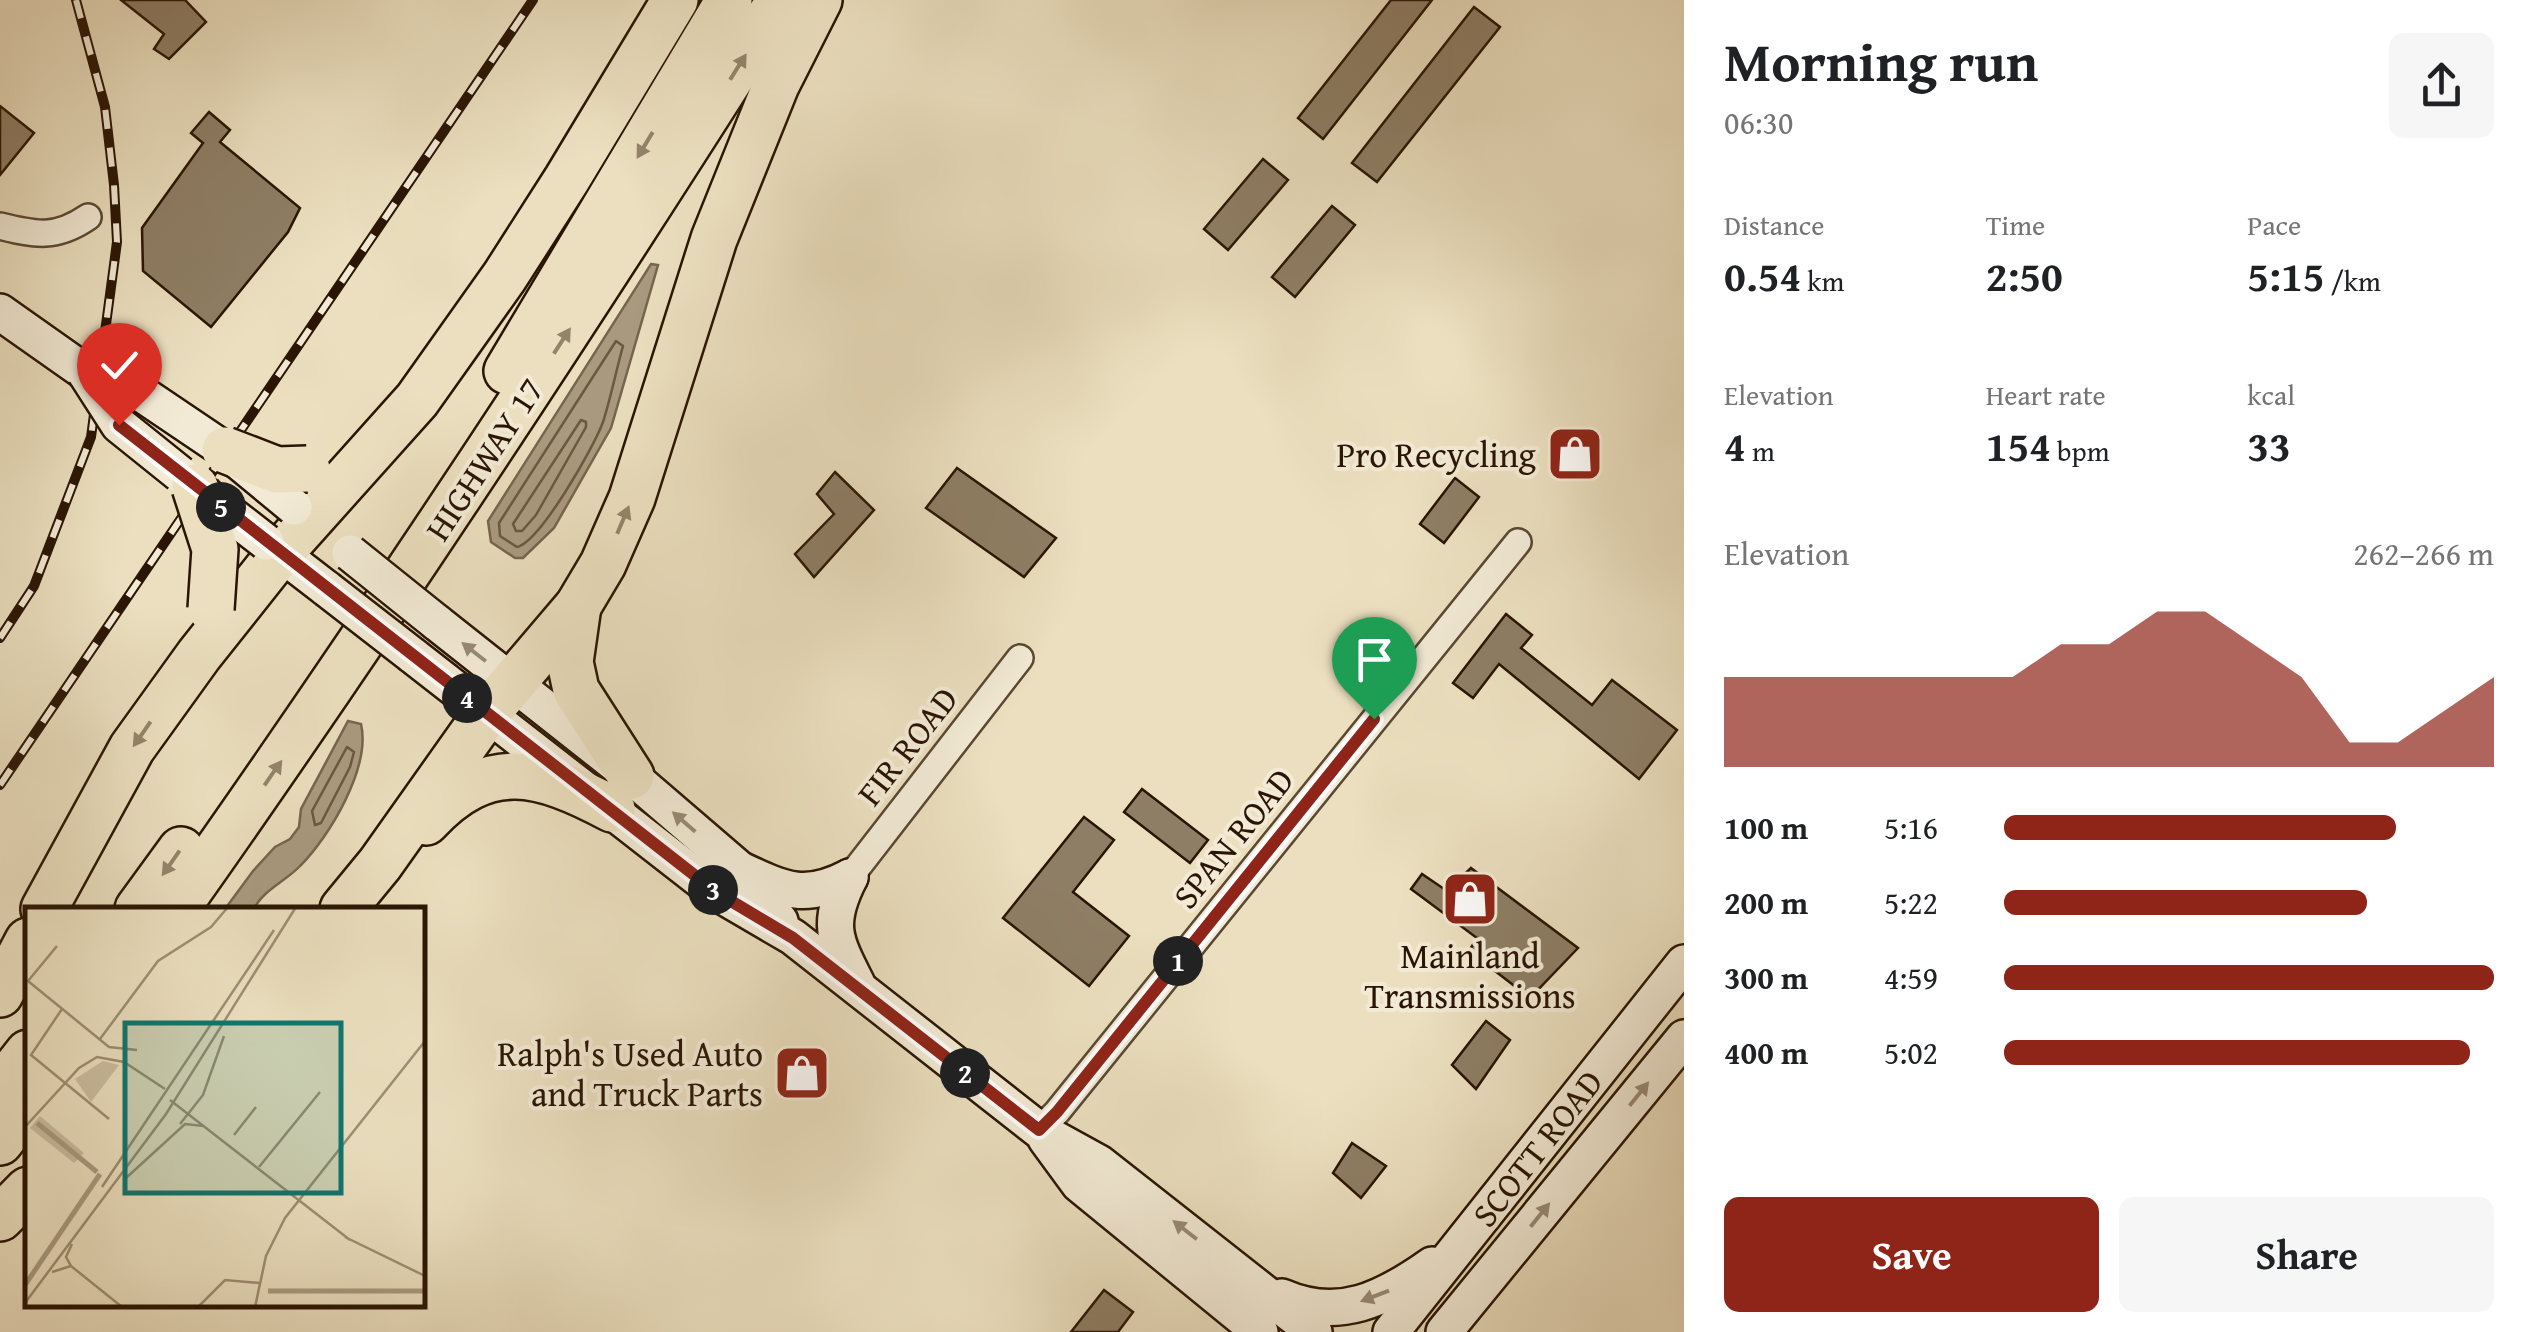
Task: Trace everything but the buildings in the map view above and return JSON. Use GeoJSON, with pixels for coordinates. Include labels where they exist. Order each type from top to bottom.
{"type":"FeatureCollection","features":[{"type":"Feature","properties":{"kind":"highway"},"geometry":{"type":"LineString","coordinates":[[46,907],[132,748],[288,531],[417,400],[568,180],[676,0]]}},
{"type":"Feature","properties":{"kind":"highway","name":"HIGHWAY 17"},"geometry":{"type":"LineString","coordinates":[[140,907],[470,432],[729,0]]}},
{"type":"Feature","properties":{"kind":"highway","name":"HIGHWAY 17"},"geometry":{"type":"LineString","coordinates":[[178,907],[484,462],[780,0]]}},
{"type":"Feature","properties":{"kind":"highway"},"geometry":{"type":"LineString","coordinates":[[345,907],[500,698],[578,606],[603,564],[632,498],[714,239],[776,86],[819,0]]}},
{"type":"Feature","properties":{"kind":"highway"},"geometry":{"type":"LineString","coordinates":[[225,450],[277,470],[326,468],[366,445],[417,400]]}},
{"type":"Feature","properties":{"kind":"highway"},"geometry":{"type":"LineString","coordinates":[[194,487],[215,549],[211,609],[199,655]]}},
{"type":"Feature","properties":{"kind":"highway"},"geometry":{"type":"LineString","coordinates":[[578,606],[570,662],[576,690],[621,792]]}},
{"type":"Feature","properties":{"kind":"highway"},"geometry":{"type":"LineString","coordinates":[[380,864],[444,802],[493,778],[548,780],[621,792]]}},
{"type":"Feature","properties":{"kind":"highway"},"geometry":{"type":"LineString","coordinates":[[0,994],[25,947]]}},
{"type":"Feature","properties":{"kind":"highway"},"geometry":{"type":"LineString","coordinates":[[0,1089],[25,1057]]}},
{"type":"Feature","properties":{"kind":"highway"},"geometry":{"type":"LineString","coordinates":[[0,1142],[25,1110]]}},
{"type":"Feature","properties":{"kind":"highway"},"geometry":{"type":"LineString","coordinates":[[0,1218],[25,1193]]}},
{"type":"Feature","properties":{"kind":"main road"},"geometry":{"type":"LineString","coordinates":[[12,320],[85,372],[139,392],[225,450],[327,589],[412,656],[500,698]]}},
{"type":"Feature","properties":{"kind":"main road"},"geometry":{"type":"LineString","coordinates":[[85,372],[119,425],[194,487],[288,531],[350,554],[436,622],[500,698],[621,792],[738,868],[780,888],[804,892],[828,888],[850,877]]}},
{"type":"Feature","properties":{"kind":"main road"},"geometry":{"type":"LineString","coordinates":[[621,792],[716,892],[793,938],[1039,1130],[1099,1163],[1255,1318],[1314,1332]]}},
{"type":"Feature","properties":{"kind":"main road"},"geometry":{"type":"LineString","coordinates":[[738,868],[793,938]]}},
{"type":"Feature","properties":{"kind":"main road"},"geometry":{"type":"LineString","coordinates":[[850,877],[834,916],[839,949],[862,994]]}},
{"type":"Feature","properties":{"kind":"main road","name":"SCOTT ROAD"},"geometry":{"type":"LineString","coordinates":[[1391,1332],[1684,963]]}},
{"type":"Feature","properties":{"kind":"main road","name":"SCOTT ROAD"},"geometry":{"type":"LineString","coordinates":[[1444,1332],[1684,1038]]}},
{"type":"Feature","properties":{"kind":"main road"},"geometry":{"type":"LineString","coordinates":[[1255,1318],[1308,1309],[1344,1308],[1402,1286],[1458,1247]]}},
{"type":"Feature","properties":{"kind":"main road"},"geometry":{"type":"LineString","coordinates":[[1464,1332],[1488,1280]]}},
{"type":"Feature","properties":{"kind":"street"},"geometry":{"type":"LineString","coordinates":[[0,226],[58,234],[88,217]]}},
{"type":"Feature","properties":{"kind":"street","name":"SPAN ROAD"},"geometry":{"type":"LineString","coordinates":[[1039,1130],[1518,542]]}},
{"type":"Feature","properties":{"kind":"street","name":"FIR ROAD"},"geometry":{"type":"LineString","coordinates":[[850,877],[1020,658]]}},
{"type":"Feature","properties":{"kind":"water"},"geometry":{"type":"Polygon","coordinates":[[[651,264],[658,265],[611,428],[554,528],[523,558],[515,558],[491,542],[488,521],[651,264]]]}},
{"type":"Feature","properties":{"kind":"water"},"geometry":{"type":"Polygon","coordinates":[[[348,721],[361,724],[360,760],[354,780],[324,837],[300,866],[256,907],[226,907],[275,847],[290,839],[299,827],[301,809],[348,721]]]}},
{"type":"Feature","properties":{"kind":"railway"},"geometry":{"type":"LineString","coordinates":[[0,638],[34,586],[91,437],[117,242],[105,107],[76,0]]}},
{"type":"Feature","properties":{"kind":"railway"},"geometry":{"type":"LineString","coordinates":[[0,785],[533,0]]}},
{"type":"Feature","properties":{"kind":"place","name":"Pro Recycling"},"geometry":{"type":"Point","coordinates":[1575,454]}},
{"type":"Feature","properties":{"kind":"place","name":"Mainland Transmissions"},"geometry":{"type":"Point","coordinates":[1470,899]}},
{"type":"Feature","properties":{"kind":"place","name":"Ralph's Used Auto and Truck Parts"},"geometry":{"type":"Point","coordinates":[802,1073]}},
{"type":"Feature","properties":{"kind":"route"},"geometry":{"type":"LineString","coordinates":[[119,425],[716,892],[793,938],[1039,1130],[1374,719]]}}]}
